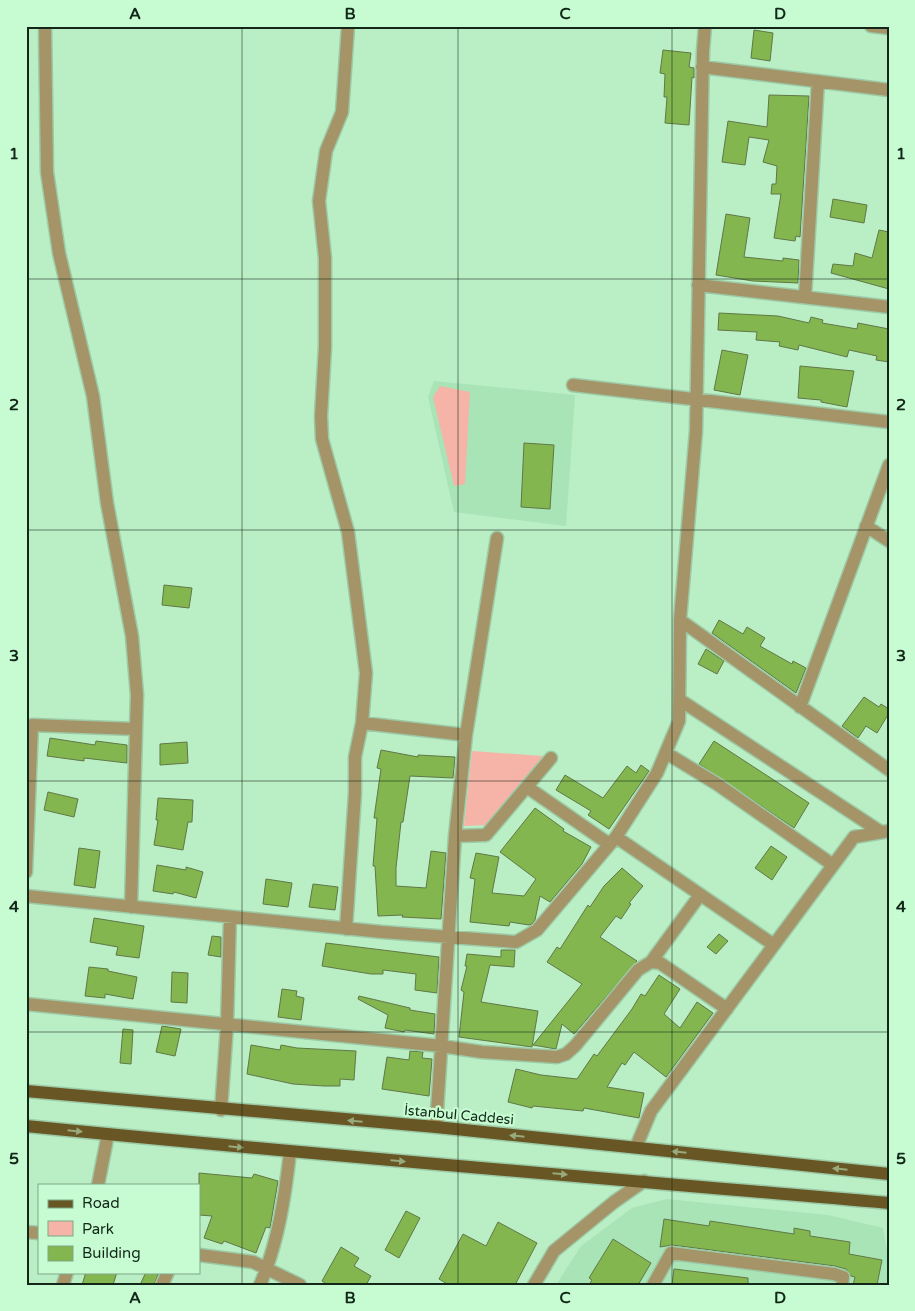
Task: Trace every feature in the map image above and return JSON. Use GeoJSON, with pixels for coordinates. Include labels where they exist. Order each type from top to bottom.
{"type":"FeatureCollection","features":[{"type":"Feature","properties":{"kind":"main road","name":"İstanbul Caddesi"},"geometry":{"type":"LineString","coordinates":[[26,1091],[221,1110],[436,1127],[889,1174]]}},
{"type":"Feature","properties":{"kind":"main road"},"geometry":{"type":"LineString","coordinates":[[26,1126],[290,1152],[889,1203]]}},
{"type":"Feature","properties":{"kind":"street"},"geometry":{"type":"LineString","coordinates":[[45,26],[47,172],[59,253],[93,396],[108,503],[132,636],[137,695],[131,907]]}},
{"type":"Feature","properties":{"kind":"street"},"geometry":{"type":"LineString","coordinates":[[346,929],[355,793],[355,757],[362,723],[366,673],[348,532],[322,438],[320,416],[325,347],[325,258],[319,201],[326,151],[342,112],[348,26]]}},
{"type":"Feature","properties":{"kind":"street"},"geometry":{"type":"LineString","coordinates":[[26,896],[346,929],[448,935],[516,942],[537,930],[612,841],[657,773],[679,722],[680,620],[696,431],[702,67],[705,26]]}},
{"type":"Feature","properties":{"kind":"street"},"geometry":{"type":"LineString","coordinates":[[871,26],[889,28]]}},
{"type":"Feature","properties":{"kind":"street"},"geometry":{"type":"LineString","coordinates":[[702,67],[889,90]]}},
{"type":"Feature","properties":{"kind":"street"},"geometry":{"type":"LineString","coordinates":[[805,297],[818,81]]}},
{"type":"Feature","properties":{"kind":"street"},"geometry":{"type":"LineString","coordinates":[[698,285],[889,307]]}},
{"type":"Feature","properties":{"kind":"street"},"geometry":{"type":"LineString","coordinates":[[573,385],[889,422]]}},
{"type":"Feature","properties":{"kind":"street"},"geometry":{"type":"LineString","coordinates":[[800,707],[889,465]]}},
{"type":"Feature","properties":{"kind":"street"},"geometry":{"type":"LineString","coordinates":[[866,526],[889,541]]}},
{"type":"Feature","properties":{"kind":"street"},"geometry":{"type":"LineString","coordinates":[[436,1127],[448,935],[466,736],[497,538]]}},
{"type":"Feature","properties":{"kind":"street"},"geometry":{"type":"LineString","coordinates":[[680,620],[889,770]]}},
{"type":"Feature","properties":{"kind":"street"},"geometry":{"type":"LineString","coordinates":[[680,700],[885,831]]}},
{"type":"Feature","properties":{"kind":"street"},"geometry":{"type":"LineString","coordinates":[[362,723],[466,736]]}},
{"type":"Feature","properties":{"kind":"street"},"geometry":{"type":"LineString","coordinates":[[26,872],[32,725],[136,728]]}},
{"type":"Feature","properties":{"kind":"street"},"geometry":{"type":"LineString","coordinates":[[666,753],[717,784],[833,865]]}},
{"type":"Feature","properties":{"kind":"street"},"geometry":{"type":"LineString","coordinates":[[456,836],[486,835],[551,758]]}},
{"type":"Feature","properties":{"kind":"street"},"geometry":{"type":"LineString","coordinates":[[527,787],[700,895],[774,945]]}},
{"type":"Feature","properties":{"kind":"street"},"geometry":{"type":"LineString","coordinates":[[636,1148],[651,1112],[854,837],[885,831]]}},
{"type":"Feature","properties":{"kind":"street"},"geometry":{"type":"LineString","coordinates":[[26,1004],[510,1054],[557,1057],[566,1054],[575,1046],[638,970],[652,962],[700,895]]}},
{"type":"Feature","properties":{"kind":"street"},"geometry":{"type":"LineString","coordinates":[[221,1110],[227,1025],[230,917]]}},
{"type":"Feature","properties":{"kind":"street"},"geometry":{"type":"LineString","coordinates":[[652,962],[660,963],[727,1009]]}},
{"type":"Feature","properties":{"kind":"street"},"geometry":{"type":"LineString","coordinates":[[98,1184],[108,1134]]}},
{"type":"Feature","properties":{"kind":"street"},"geometry":{"type":"LineString","coordinates":[[260,1285],[267,1268],[284,1201],[290,1152]]}},
{"type":"Feature","properties":{"kind":"street"},"geometry":{"type":"LineString","coordinates":[[534,1285],[554,1250],[614,1202],[644,1181]]}},
{"type":"Feature","properties":{"kind":"street"},"geometry":{"type":"LineString","coordinates":[[653,1285],[671,1253],[834,1274],[843,1277],[842,1285]]}},
{"type":"Feature","properties":{"kind":"street"},"geometry":{"type":"LineString","coordinates":[[200,1255],[253,1262],[300,1285]]}},
{"type":"Feature","properties":{"kind":"shaded area"},"geometry":{"type":"Polygon","coordinates":[[[434,381],[575,395],[566,526],[454,512],[428,397],[434,381]]]}},
{"type":"Feature","properties":{"kind":"shaded area"},"geometry":{"type":"Polygon","coordinates":[[[667,1199],[828,1215],[883,1228],[889,1261],[889,1285],[556,1285],[581,1246],[632,1208],[667,1199]]]}},
{"type":"Feature","properties":{"kind":"green space"},"geometry":{"type":"Polygon","coordinates":[[[440,386],[470,392],[465,484],[454,486],[433,397],[440,386]]]}},
{"type":"Feature","properties":{"kind":"green space"},"geometry":{"type":"Polygon","coordinates":[[[472,751],[543,756],[488,825],[464,826],[472,751]]]}},
{"type":"Feature","properties":{"kind":"building"},"geometry":{"type":"Polygon","coordinates":[[[754,30],[773,33],[770,61],[751,58],[754,30]]]}},
{"type":"Feature","properties":{"kind":"building"},"geometry":{"type":"Polygon","coordinates":[[[663,50],[691,53],[689,67],[694,68],[694,78],[692,77],[689,125],[665,123],[667,97],[664,97],[665,74],[660,73],[663,50]]]}},
{"type":"Feature","properties":{"kind":"building"},"geometry":{"type":"Polygon","coordinates":[[[769,95],[809,96],[800,237],[796,236],[795,241],[774,238],[781,194],[771,194],[772,184],[776,184],[777,166],[763,162],[769,140],[749,137],[745,165],[722,162],[728,121],[767,127],[769,95]]]}},
{"type":"Feature","properties":{"kind":"building"},"geometry":{"type":"Polygon","coordinates":[[[833,199],[867,205],[864,223],[830,217],[833,199]]]}},
{"type":"Feature","properties":{"kind":"building"},"geometry":{"type":"Polygon","coordinates":[[[726,214],[750,218],[744,257],[783,261],[783,258],[799,260],[798,283],[753,281],[716,275],[726,214]]]}},
{"type":"Feature","properties":{"kind":"building"},"geometry":{"type":"Polygon","coordinates":[[[879,230],[889,232],[889,289],[831,273],[833,264],[853,266],[855,253],[872,258],[879,230]]]}},
{"type":"Feature","properties":{"kind":"building"},"geometry":{"type":"Polygon","coordinates":[[[719,313],[778,316],[809,323],[811,317],[823,320],[822,323],[857,329],[858,323],[889,329],[889,362],[876,360],[877,356],[849,350],[847,357],[799,345],[798,350],[779,346],[780,342],[756,340],[757,332],[718,330],[719,313]]]}},
{"type":"Feature","properties":{"kind":"building"},"geometry":{"type":"Polygon","coordinates":[[[722,350],[748,355],[740,395],[714,390],[722,350]]]}},
{"type":"Feature","properties":{"kind":"building"},"geometry":{"type":"Polygon","coordinates":[[[800,366],[854,371],[847,407],[821,402],[821,400],[798,398],[800,366]]]}},
{"type":"Feature","properties":{"kind":"building"},"geometry":{"type":"Polygon","coordinates":[[[524,443],[554,445],[550,509],[521,507],[524,443]]]}},
{"type":"Feature","properties":{"kind":"building"},"geometry":{"type":"Polygon","coordinates":[[[164,585],[192,588],[189,608],[162,605],[164,585]]]}},
{"type":"Feature","properties":{"kind":"building"},"geometry":{"type":"Polygon","coordinates":[[[719,620],[743,634],[747,627],[765,638],[760,646],[792,664],[793,661],[806,668],[796,693],[712,633],[719,620]]]}},
{"type":"Feature","properties":{"kind":"building"},"geometry":{"type":"Polygon","coordinates":[[[706,649],[724,661],[717,674],[698,664],[706,649]]]}},
{"type":"Feature","properties":{"kind":"building"},"geometry":{"type":"Polygon","coordinates":[[[864,697],[879,707],[881,704],[889,709],[889,713],[877,733],[866,726],[858,738],[842,726],[864,697]]]}},
{"type":"Feature","properties":{"kind":"building"},"geometry":{"type":"Polygon","coordinates":[[[50,738],[95,745],[96,741],[127,745],[127,763],[84,758],[84,761],[47,756],[50,738]]]}},
{"type":"Feature","properties":{"kind":"building"},"geometry":{"type":"Polygon","coordinates":[[[714,741],[809,803],[794,828],[699,764],[714,741]]]}},
{"type":"Feature","properties":{"kind":"building"},"geometry":{"type":"Polygon","coordinates":[[[187,742],[188,763],[160,765],[160,744],[187,742]]]}},
{"type":"Feature","properties":{"kind":"building"},"geometry":{"type":"Polygon","coordinates":[[[381,750],[418,757],[418,755],[455,757],[453,778],[410,776],[403,822],[401,822],[396,868],[396,886],[426,888],[431,851],[446,853],[441,919],[402,917],[403,915],[378,916],[375,866],[373,866],[377,818],[374,818],[381,769],[377,768],[381,750]]]}},
{"type":"Feature","properties":{"kind":"building"},"geometry":{"type":"Polygon","coordinates":[[[641,765],[649,771],[609,829],[588,815],[591,811],[556,790],[565,775],[603,798],[627,766],[636,773],[641,765]]]}},
{"type":"Feature","properties":{"kind":"building"},"geometry":{"type":"Polygon","coordinates":[[[48,792],[78,799],[74,817],[44,810],[48,792]]]}},
{"type":"Feature","properties":{"kind":"building"},"geometry":{"type":"Polygon","coordinates":[[[158,798],[193,800],[192,822],[188,822],[183,850],[154,845],[158,820],[156,820],[158,798]]]}},
{"type":"Feature","properties":{"kind":"building"},"geometry":{"type":"Polygon","coordinates":[[[535,808],[564,829],[563,831],[591,847],[582,864],[550,902],[540,896],[535,920],[532,924],[510,922],[509,926],[470,922],[475,879],[470,878],[476,853],[499,857],[492,893],[524,896],[536,879],[500,852],[535,808]]]}},
{"type":"Feature","properties":{"kind":"building"},"geometry":{"type":"Polygon","coordinates":[[[771,846],[787,857],[772,880],[755,868],[771,846]]]}},
{"type":"Feature","properties":{"kind":"building"},"geometry":{"type":"Polygon","coordinates":[[[79,848],[100,851],[95,888],[74,885],[79,848]]]}},
{"type":"Feature","properties":{"kind":"building"},"geometry":{"type":"Polygon","coordinates":[[[157,865],[186,870],[186,867],[203,872],[196,898],[174,892],[173,894],[153,891],[157,865]]]}},
{"type":"Feature","properties":{"kind":"building"},"geometry":{"type":"Polygon","coordinates":[[[622,868],[643,886],[629,903],[631,904],[621,919],[616,916],[600,937],[637,961],[574,1034],[562,1024],[556,1049],[533,1045],[582,984],[547,962],[557,947],[560,949],[588,905],[590,907],[604,886],[622,868]]]}},
{"type":"Feature","properties":{"kind":"building"},"geometry":{"type":"Polygon","coordinates":[[[266,879],[292,883],[288,907],[263,904],[266,879]]]}},
{"type":"Feature","properties":{"kind":"building"},"geometry":{"type":"Polygon","coordinates":[[[313,884],[338,887],[335,910],[309,907],[313,884]]]}},
{"type":"Feature","properties":{"kind":"building"},"geometry":{"type":"Polygon","coordinates":[[[94,918],[144,926],[139,958],[116,955],[118,947],[90,942],[94,918]]]}},
{"type":"Feature","properties":{"kind":"building"},"geometry":{"type":"Polygon","coordinates":[[[719,934],[728,941],[716,954],[707,947],[719,934]]]}},
{"type":"Feature","properties":{"kind":"building"},"geometry":{"type":"Polygon","coordinates":[[[212,936],[221,937],[221,957],[208,955],[212,936]]]}},
{"type":"Feature","properties":{"kind":"building"},"geometry":{"type":"Polygon","coordinates":[[[326,943],[439,957],[437,993],[415,990],[416,974],[383,970],[383,974],[371,974],[322,966],[326,943]]]}},
{"type":"Feature","properties":{"kind":"building"},"geometry":{"type":"Polygon","coordinates":[[[501,950],[515,950],[514,967],[490,965],[481,1002],[538,1011],[532,1047],[459,1037],[464,992],[461,990],[467,966],[465,966],[467,954],[501,957],[501,950]]]}},
{"type":"Feature","properties":{"kind":"building"},"geometry":{"type":"Polygon","coordinates":[[[89,967],[108,969],[108,971],[137,977],[133,999],[105,994],[105,998],[85,996],[89,967]]]}},
{"type":"Feature","properties":{"kind":"building"},"geometry":{"type":"Polygon","coordinates":[[[172,972],[188,973],[187,1003],[171,1002],[172,972]]]}},
{"type":"Feature","properties":{"kind":"building"},"geometry":{"type":"Polygon","coordinates":[[[659,975],[680,989],[664,1014],[680,1028],[697,1002],[713,1013],[666,1077],[634,1052],[625,1065],[622,1063],[607,1087],[644,1093],[639,1118],[584,1108],[583,1111],[533,1106],[532,1108],[508,1102],[516,1069],[541,1075],[577,1079],[594,1054],[597,1056],[641,994],[645,996],[659,975]]]}},
{"type":"Feature","properties":{"kind":"building"},"geometry":{"type":"Polygon","coordinates":[[[282,989],[297,991],[296,996],[304,998],[301,1020],[278,1017],[282,989]]]}},
{"type":"Feature","properties":{"kind":"building"},"geometry":{"type":"Polygon","coordinates":[[[359,996],[410,1008],[410,1010],[435,1014],[434,1034],[405,1030],[404,1032],[385,1028],[388,1015],[358,999],[359,996]]]}},
{"type":"Feature","properties":{"kind":"building"},"geometry":{"type":"Polygon","coordinates":[[[162,1026],[181,1029],[175,1056],[156,1052],[162,1026]]]}},
{"type":"Feature","properties":{"kind":"building"},"geometry":{"type":"Polygon","coordinates":[[[123,1029],[133,1030],[131,1064],[120,1063],[123,1029]]]}},
{"type":"Feature","properties":{"kind":"building"},"geometry":{"type":"Polygon","coordinates":[[[251,1045],[280,1050],[281,1045],[297,1048],[356,1051],[354,1080],[340,1079],[340,1086],[324,1086],[293,1084],[247,1074],[251,1045]]]}},
{"type":"Feature","properties":{"kind":"building"},"geometry":{"type":"Polygon","coordinates":[[[410,1051],[423,1052],[422,1058],[432,1059],[429,1096],[382,1089],[387,1057],[409,1060],[410,1051]]]}},
{"type":"Feature","properties":{"kind":"building"},"geometry":{"type":"Polygon","coordinates":[[[199,1173],[252,1178],[254,1174],[278,1181],[270,1228],[266,1227],[256,1253],[224,1241],[222,1244],[204,1238],[212,1216],[200,1215],[199,1173]]]}},
{"type":"Feature","properties":{"kind":"building"},"geometry":{"type":"Polygon","coordinates":[[[406,1211],[420,1218],[399,1258],[385,1250],[406,1211]]]}},
{"type":"Feature","properties":{"kind":"building"},"geometry":{"type":"Polygon","coordinates":[[[664,1219],[709,1226],[710,1221],[794,1234],[794,1228],[810,1231],[810,1236],[850,1242],[849,1254],[882,1260],[877,1285],[853,1285],[855,1277],[851,1276],[846,1269],[835,1266],[672,1245],[660,1247],[664,1219]]]}},
{"type":"Feature","properties":{"kind":"building"},"geometry":{"type":"Polygon","coordinates":[[[498,1222],[537,1243],[515,1285],[449,1285],[439,1279],[463,1234],[486,1246],[498,1222]]]}},
{"type":"Feature","properties":{"kind":"building"},"geometry":{"type":"Polygon","coordinates":[[[613,1239],[651,1263],[638,1285],[589,1285],[592,1280],[589,1278],[613,1239]]]}},
{"type":"Feature","properties":{"kind":"building"},"geometry":{"type":"Polygon","coordinates":[[[341,1247],[359,1258],[354,1266],[371,1276],[366,1285],[328,1285],[322,1281],[341,1247]]]}},
{"type":"Feature","properties":{"kind":"building"},"geometry":{"type":"Polygon","coordinates":[[[674,1269],[748,1278],[748,1285],[672,1285],[674,1269]]]}},
{"type":"Feature","properties":{"kind":"building"},"geometry":{"type":"Polygon","coordinates":[[[85,1274],[116,1274],[113,1285],[82,1285],[85,1274]]]}},
{"type":"Feature","properties":{"kind":"building"},"geometry":{"type":"Polygon","coordinates":[[[145,1274],[158,1274],[154,1285],[140,1285],[145,1274]]]}}]}
